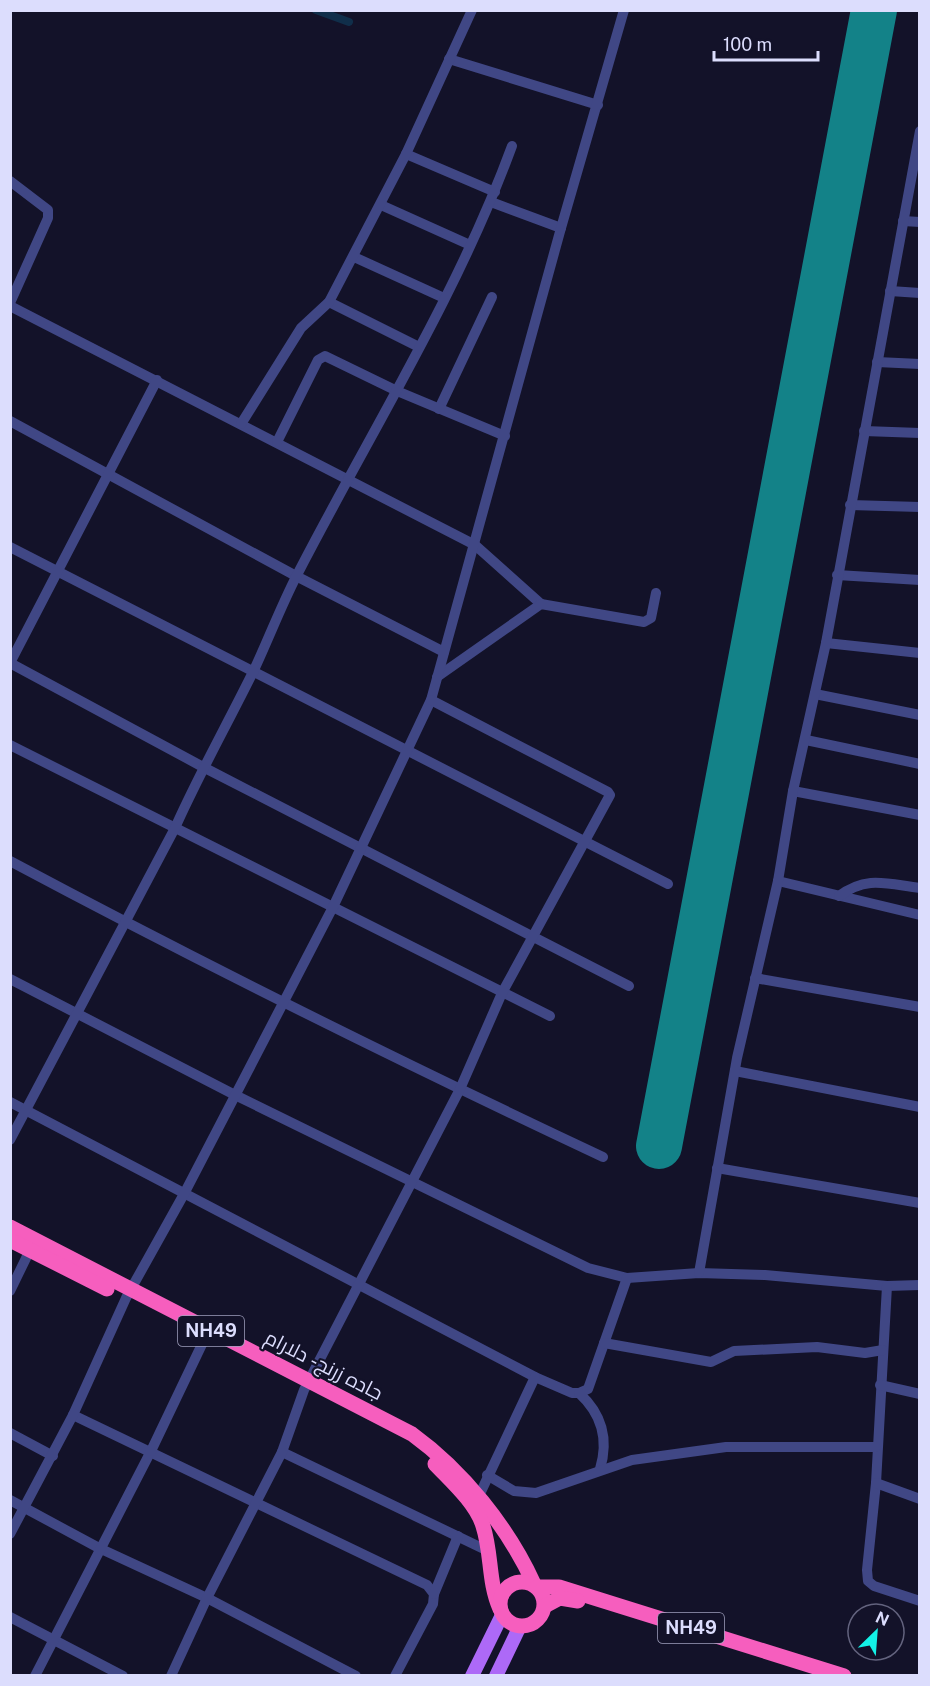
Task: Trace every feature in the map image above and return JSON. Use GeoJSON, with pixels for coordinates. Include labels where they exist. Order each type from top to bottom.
{"type":"FeatureCollection","features":[{"type":"Feature","properties":{"kind":"highway","name":"جاده زرنج - دلارام"},"geometry":{"type":"LineString","coordinates":[[10,1227],[205,1338],[412,1434],[440,1455],[478,1498],[516,1552],[535,1586]]}},
{"type":"Feature","properties":{"kind":"highway","name":"جاده زرنج - دلارام"},"geometry":{"type":"LineString","coordinates":[[10,1240],[128,1294],[307,1385],[411,1443],[424,1454],[478,1514],[484,1527],[493,1593],[501,1612]]}},
{"type":"Feature","properties":{"kind":"highway","name":"NH49"},"geometry":{"type":"LineString","coordinates":[[501,1612],[501,1596],[509,1586],[521,1581],[535,1586],[559,1587],[844,1676]]}},
{"type":"Feature","properties":{"kind":"highway","name":"NH49"},"geometry":{"type":"LineString","coordinates":[[535,1586],[544,1599],[545,1606],[560,1598],[568,1598],[813,1676]]}},
{"type":"Feature","properties":{"kind":"highway"},"geometry":{"type":"LineString","coordinates":[[501,1612],[520,1626],[527,1626],[539,1619],[545,1606]]}},
{"type":"Feature","properties":{"kind":"main road"},"geometry":{"type":"LineString","coordinates":[[472,1676],[501,1612]]}},
{"type":"Feature","properties":{"kind":"main road"},"geometry":{"type":"LineString","coordinates":[[496,1676],[520,1626]]}},
{"type":"Feature","properties":{"kind":"street"},"geometry":{"type":"LineString","coordinates":[[241,424],[301,327],[329,302],[406,154],[472,10]]}},
{"type":"Feature","properties":{"kind":"street"},"geometry":{"type":"LineString","coordinates":[[10,1534],[53,1456],[128,1294],[184,1194],[333,907],[359,847],[431,700],[561,228],[624,10]]}},
{"type":"Feature","properties":{"kind":"street"},"geometry":{"type":"LineString","coordinates":[[450,59],[598,105]]}},
{"type":"Feature","properties":{"kind":"street"},"geometry":{"type":"LineString","coordinates":[[699,1273],[735,1071],[778,881],[793,791],[806,740],[825,643],[920,131]]}},
{"type":"Feature","properties":{"kind":"street"},"geometry":{"type":"LineString","coordinates":[[10,1140],[79,1015],[125,922],[176,828],[203,767],[254,670],[296,576],[397,391],[444,298],[493,197],[512,146]]}},
{"type":"Feature","properties":{"kind":"street"},"geometry":{"type":"LineString","coordinates":[[406,154],[561,228]]}},
{"type":"Feature","properties":{"kind":"street"},"geometry":{"type":"LineString","coordinates":[[10,181],[48,210],[48,218],[10,304],[475,545],[541,604],[644,622],[651,618],[656,593]]}},
{"type":"Feature","properties":{"kind":"street"},"geometry":{"type":"LineString","coordinates":[[381,205],[470,245]]}},
{"type":"Feature","properties":{"kind":"street"},"geometry":{"type":"LineString","coordinates":[[903,221],[920,222]]}},
{"type":"Feature","properties":{"kind":"street"},"geometry":{"type":"LineString","coordinates":[[354,257],[444,298]]}},
{"type":"Feature","properties":{"kind":"street"},"geometry":{"type":"LineString","coordinates":[[890,291],[920,293]]}},
{"type":"Feature","properties":{"kind":"street"},"geometry":{"type":"LineString","coordinates":[[439,409],[492,297]]}},
{"type":"Feature","properties":{"kind":"street"},"geometry":{"type":"LineString","coordinates":[[329,302],[419,346]]}},
{"type":"Feature","properties":{"kind":"street"},"geometry":{"type":"LineString","coordinates":[[277,442],[320,357],[325,356],[397,391],[505,436]]}},
{"type":"Feature","properties":{"kind":"street"},"geometry":{"type":"LineString","coordinates":[[876,362],[920,364]]}},
{"type":"Feature","properties":{"kind":"street"},"geometry":{"type":"LineString","coordinates":[[157,380],[10,663],[203,767],[629,986]]}},
{"type":"Feature","properties":{"kind":"street"},"geometry":{"type":"LineString","coordinates":[[10,421],[296,576],[444,652]]}},
{"type":"Feature","properties":{"kind":"street"},"geometry":{"type":"LineString","coordinates":[[864,431],[920,433]]}},
{"type":"Feature","properties":{"kind":"street"},"geometry":{"type":"LineString","coordinates":[[850,505],[920,507]]}},
{"type":"Feature","properties":{"kind":"street"},"geometry":{"type":"LineString","coordinates":[[10,547],[668,884]]}},
{"type":"Feature","properties":{"kind":"street"},"geometry":{"type":"LineString","coordinates":[[837,574],[920,580]]}},
{"type":"Feature","properties":{"kind":"street"},"geometry":{"type":"LineString","coordinates":[[437,677],[541,604]]}},
{"type":"Feature","properties":{"kind":"street"},"geometry":{"type":"LineString","coordinates":[[825,643],[920,653]]}},
{"type":"Feature","properties":{"kind":"street"},"geometry":{"type":"LineString","coordinates":[[815,694],[920,715]]}},
{"type":"Feature","properties":{"kind":"street"},"geometry":{"type":"LineString","coordinates":[[171,1676],[254,1503],[282,1452],[307,1385],[460,1089],[502,993],[586,841],[609,793],[431,700]]}},
{"type":"Feature","properties":{"kind":"street"},"geometry":{"type":"LineString","coordinates":[[806,740],[920,764]]}},
{"type":"Feature","properties":{"kind":"street"},"geometry":{"type":"LineString","coordinates":[[10,745],[550,1016]]}},
{"type":"Feature","properties":{"kind":"street"},"geometry":{"type":"LineString","coordinates":[[793,791],[920,815]]}},
{"type":"Feature","properties":{"kind":"street"},"geometry":{"type":"LineString","coordinates":[[10,861],[125,922],[460,1089],[603,1157]]}},
{"type":"Feature","properties":{"kind":"street"},"geometry":{"type":"LineString","coordinates":[[778,881],[920,915]]}},
{"type":"Feature","properties":{"kind":"street"},"geometry":{"type":"LineString","coordinates":[[839,896],[853,885],[863,882],[920,888]]}},
{"type":"Feature","properties":{"kind":"street"},"geometry":{"type":"LineString","coordinates":[[755,978],[920,1007]]}},
{"type":"Feature","properties":{"kind":"street"},"geometry":{"type":"LineString","coordinates":[[10,979],[235,1095],[588,1268],[627,1278],[699,1273],[765,1275],[886,1286],[920,1285]]}},
{"type":"Feature","properties":{"kind":"street"},"geometry":{"type":"LineString","coordinates":[[735,1071],[920,1107]]}},
{"type":"Feature","properties":{"kind":"street"},"geometry":{"type":"LineString","coordinates":[[10,1102],[535,1377],[579,1394],[591,1404],[604,1434],[605,1445],[600,1469]]}},
{"type":"Feature","properties":{"kind":"street"},"geometry":{"type":"LineString","coordinates":[[717,1168],[920,1203]]}},
{"type":"Feature","properties":{"kind":"street"},"geometry":{"type":"LineString","coordinates":[[10,1291],[30,1250]]}},
{"type":"Feature","properties":{"kind":"street"},"geometry":{"type":"LineString","coordinates":[[579,1394],[588,1389],[627,1278]]}},
{"type":"Feature","properties":{"kind":"street"},"geometry":{"type":"LineString","coordinates":[[886,1286],[876,1447],[876,1483],[867,1570],[868,1581],[874,1586],[920,1601]]}},
{"type":"Feature","properties":{"kind":"street"},"geometry":{"type":"LineString","coordinates":[[35,1676],[151,1451],[205,1338]]}},
{"type":"Feature","properties":{"kind":"street"},"geometry":{"type":"LineString","coordinates":[[604,1343],[711,1362],[734,1351],[817,1347],[865,1353],[882,1350]]}},
{"type":"Feature","properties":{"kind":"street"},"geometry":{"type":"LineString","coordinates":[[478,1498],[487,1474],[535,1377]]}},
{"type":"Feature","properties":{"kind":"street"},"geometry":{"type":"LineString","coordinates":[[880,1385],[920,1394]]}},
{"type":"Feature","properties":{"kind":"street"},"geometry":{"type":"LineString","coordinates":[[73,1415],[427,1585],[434,1594]]}},
{"type":"Feature","properties":{"kind":"street"},"geometry":{"type":"LineString","coordinates":[[10,1433],[53,1456]]}},
{"type":"Feature","properties":{"kind":"street"},"geometry":{"type":"LineString","coordinates":[[487,1474],[514,1491],[536,1493],[600,1469],[632,1460],[726,1447],[876,1447]]}},
{"type":"Feature","properties":{"kind":"street"},"geometry":{"type":"LineString","coordinates":[[282,1452],[486,1550]]}},
{"type":"Feature","properties":{"kind":"street"},"geometry":{"type":"LineString","coordinates":[[876,1483],[920,1499]]}},
{"type":"Feature","properties":{"kind":"street"},"geometry":{"type":"LineString","coordinates":[[10,1500],[99,1548],[207,1598],[356,1676]]}},
{"type":"Feature","properties":{"kind":"street"},"geometry":{"type":"LineString","coordinates":[[395,1676],[433,1604],[434,1594],[458,1536]]}},
{"type":"Feature","properties":{"kind":"street"},"geometry":{"type":"LineString","coordinates":[[10,1617],[123,1676]]}},
{"type":"Feature","properties":{"kind":"waterway"},"geometry":{"type":"LineString","coordinates":[[316,10],[349,22]]}},
{"type":"Feature","properties":{"kind":"runway"},"geometry":{"type":"LineString","coordinates":[[659,1146],[874,10]]}}]}
